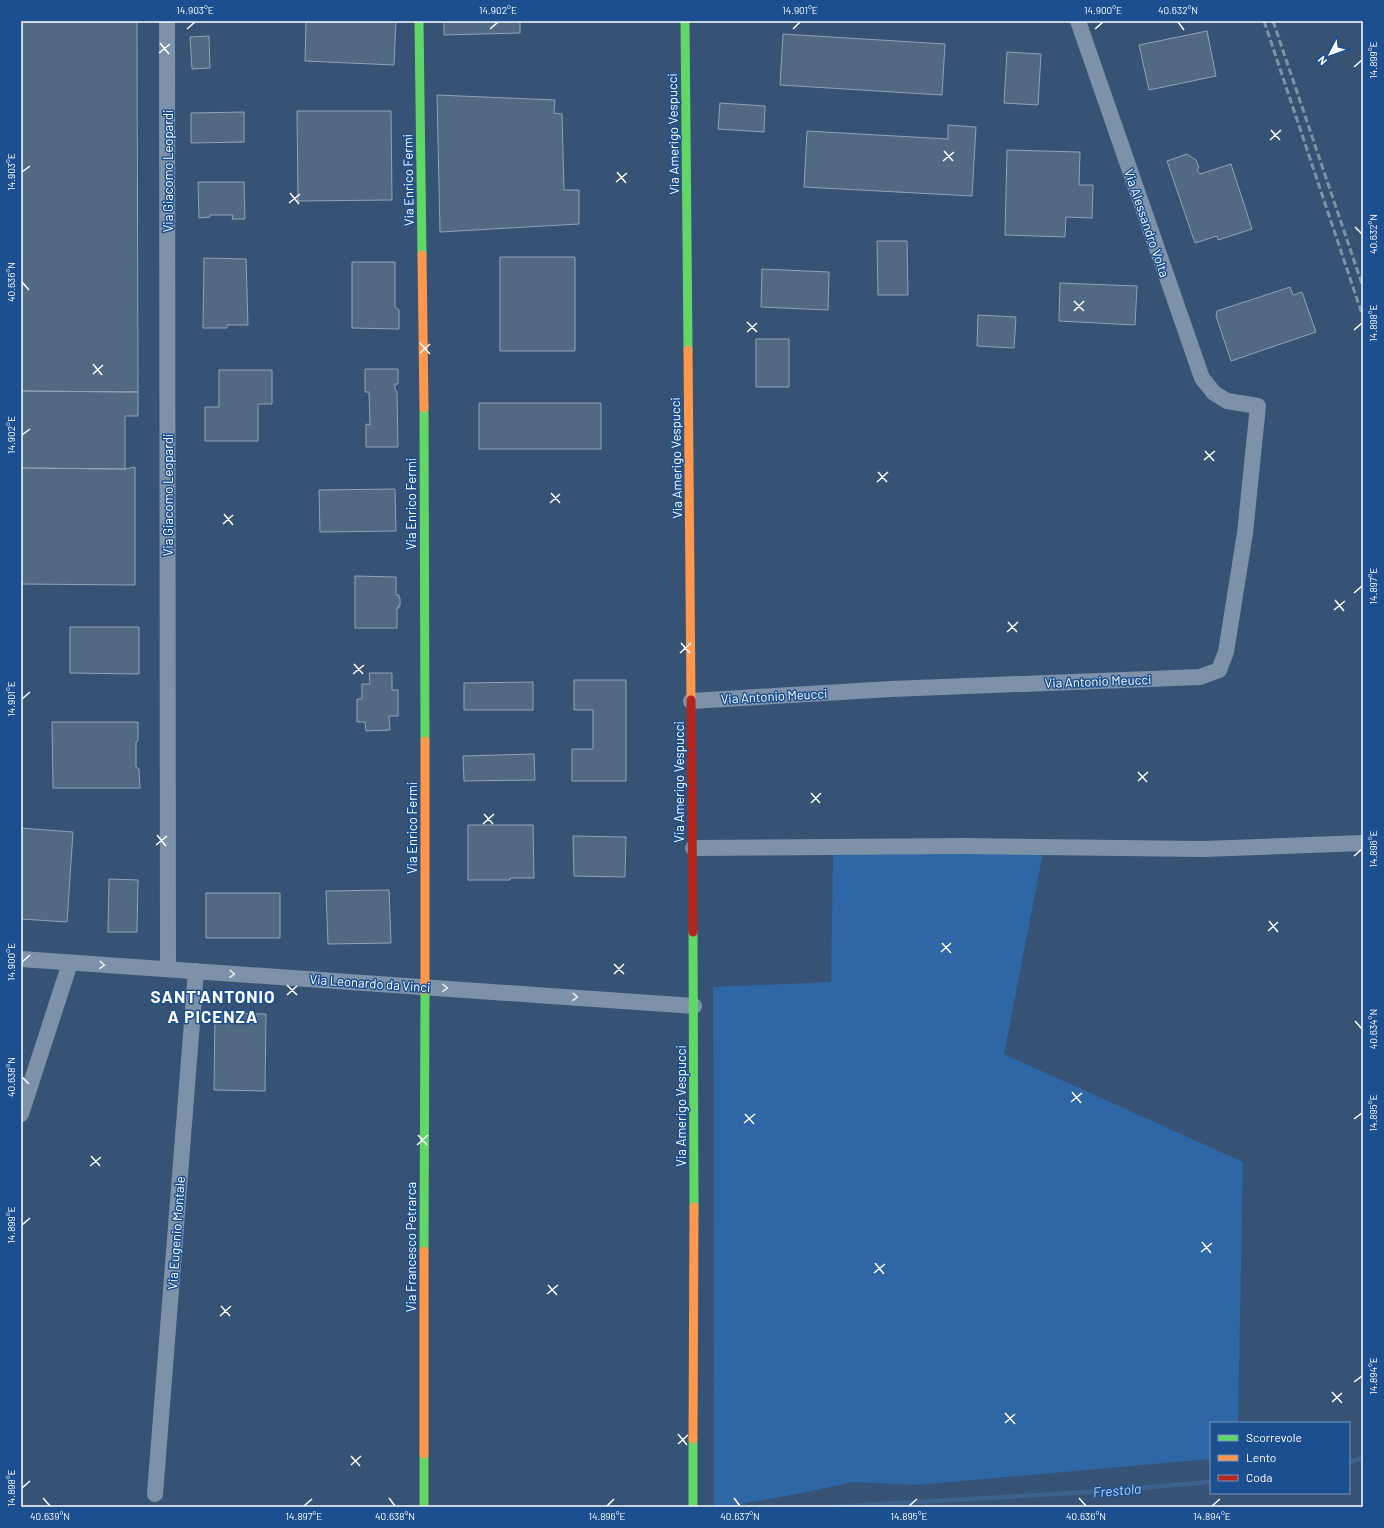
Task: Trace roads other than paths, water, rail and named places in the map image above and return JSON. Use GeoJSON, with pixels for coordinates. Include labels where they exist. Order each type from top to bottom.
{"type":"FeatureCollection","features":[{"type":"Feature","properties":{"kind":"main road","name":"Via Enrico Fermi"},"geometry":{"type":"LineString","coordinates":[[419,21],[425,522],[425,987]]}},
{"type":"Feature","properties":{"kind":"main road","name":"Via Amerigo Vespucci"},"geometry":{"type":"LineString","coordinates":[[685,21],[694,1006],[692,1507]]}},
{"type":"Feature","properties":{"kind":"main road","name":"Via Amerigo Vespucci"},"geometry":{"type":"LineString","coordinates":[[685,57],[693,28]]}},
{"type":"Feature","properties":{"kind":"main road","name":"Via Francesco Petrarca"},"geometry":{"type":"LineString","coordinates":[[424,1507],[425,987]]}},
{"type":"Feature","properties":{"kind":"street","name":"Via Giacomo Leopardi"},"geometry":{"type":"LineString","coordinates":[[168,21],[168,969]]}},
{"type":"Feature","properties":{"kind":"street","name":"Via Alessandro Volta"},"geometry":{"type":"LineString","coordinates":[[1078,21],[1202,378],[1214,393],[1227,401],[1240,404]]}},
{"type":"Feature","properties":{"kind":"street","name":"Via Antonio Meucci"},"geometry":{"type":"LineString","coordinates":[[691,701],[891,689],[1200,676],[1219,670],[1226,652],[1245,533],[1258,406],[1240,404]]}},
{"type":"Feature","properties":{"kind":"street"},"geometry":{"type":"LineString","coordinates":[[693,848],[966,846],[1204,848],[1363,842]]}},
{"type":"Feature","properties":{"kind":"street","name":"Via Leonardo da Vinci"},"geometry":{"type":"LineString","coordinates":[[21,959],[694,1006]]}},
{"type":"Feature","properties":{"kind":"street"},"geometry":{"type":"LineString","coordinates":[[21,1114],[70,963]]}},
{"type":"Feature","properties":{"kind":"street","name":"Via Eugenio Montale"},"geometry":{"type":"LineString","coordinates":[[155,1494],[196,971]]}},
{"type":"Feature","properties":{"kind":"waterway","name":"Frestola"},"geometry":{"type":"LineString","coordinates":[[1350,1462],[1363,1458]]}},
{"type":"Feature","properties":{"kind":"waterway","name":"Frestola"},"geometry":{"type":"LineString","coordinates":[[830,1507],[1091,1492],[1210,1482]]}},
{"type":"Feature","properties":{"kind":"railway"},"geometry":{"type":"LineString","coordinates":[[1264,21],[1363,317]]}},
{"type":"Feature","properties":{"kind":"railway"},"geometry":{"type":"LineString","coordinates":[[1273,21],[1363,287]]}},
{"type":"Feature","properties":{"kind":"district","name":"SANT'ANTONIO A PICENZA"},"geometry":{"type":"Point","coordinates":[213,1006]}}]}
